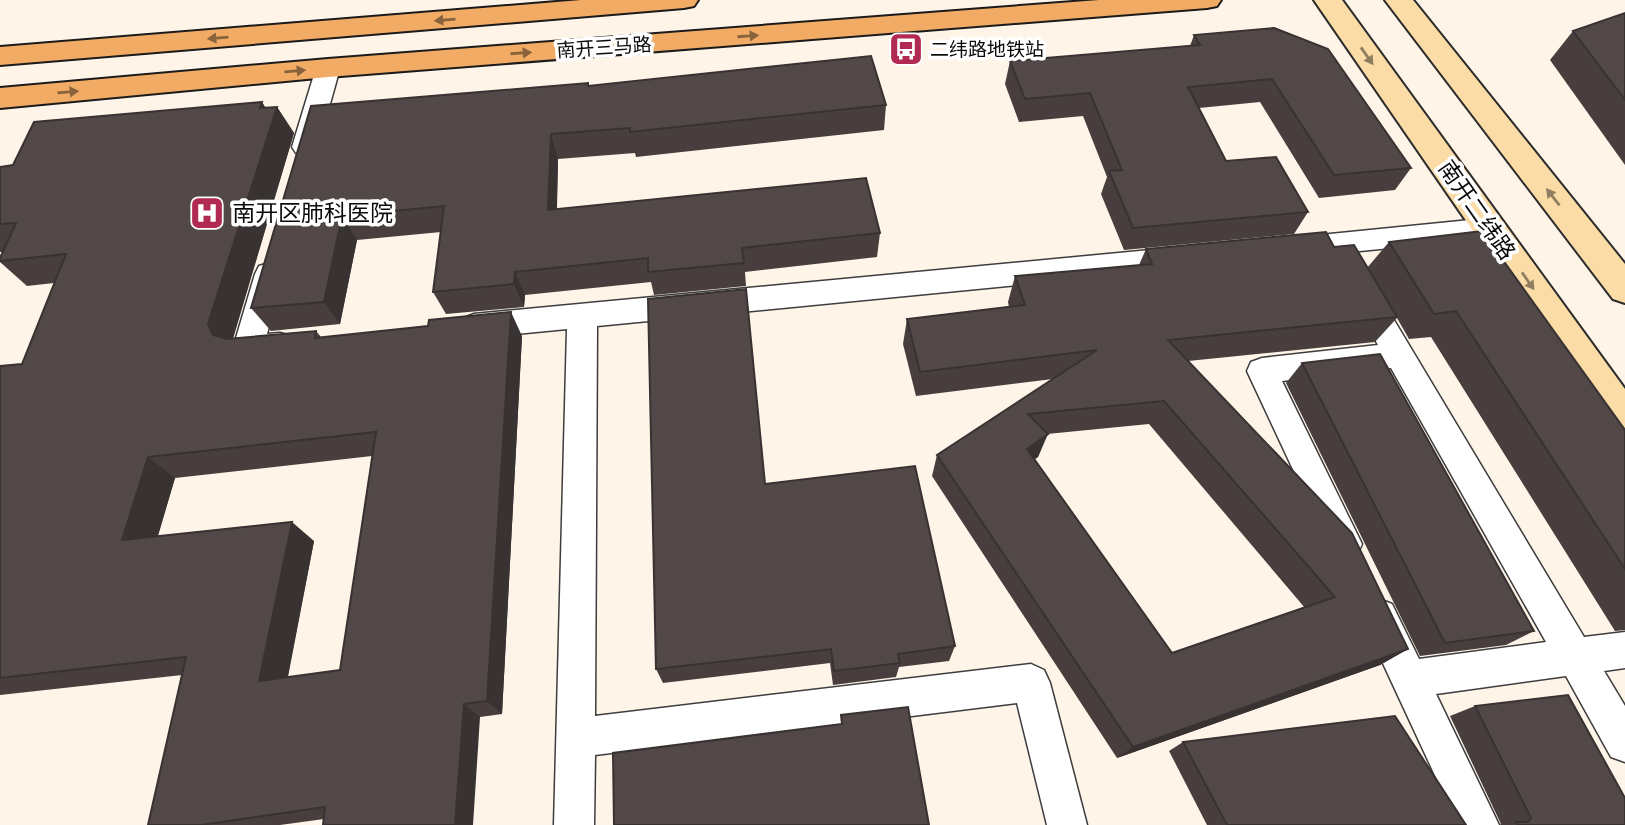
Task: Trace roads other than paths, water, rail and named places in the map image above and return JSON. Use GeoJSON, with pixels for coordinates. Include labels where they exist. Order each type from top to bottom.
{"type":"FeatureCollection","features":[{"type":"Feature","properties":{"kind":"main road","name":"南开三马路"},"geometry":{"type":"LineString","coordinates":[[0,56],[684,0]]}},
{"type":"Feature","properties":{"kind":"main road","name":"南开三马路"},"geometry":{"type":"LineString","coordinates":[[0,98],[328,68],[1207,0]]}},
{"type":"Feature","properties":{"kind":"main road","name":"南开二纬路"},"geometry":{"type":"LineString","coordinates":[[1328,0],[1625,419]]}},
{"type":"Feature","properties":{"kind":"main road"},"geometry":{"type":"LineString","coordinates":[[1399,0],[1625,289]]}},
{"type":"Feature","properties":{"kind":"street"},"geometry":{"type":"LineString","coordinates":[[297,175],[328,68]]}},
{"type":"Feature","properties":{"kind":"street"},"geometry":{"type":"LineString","coordinates":[[1266,250],[1490,228]]}},
{"type":"Feature","properties":{"kind":"street"},"geometry":{"type":"LineString","coordinates":[[1335,243],[1625,743]]}},
{"type":"Feature","properties":{"kind":"street"},"geometry":{"type":"LineString","coordinates":[[274,255],[247,348],[303,342]]}},
{"type":"Feature","properties":{"kind":"street"},"geometry":{"type":"LineString","coordinates":[[443,329],[1211,255]]}},
{"type":"Feature","properties":{"kind":"street"},"geometry":{"type":"LineString","coordinates":[[574,825],[582,316]]}},
{"type":"Feature","properties":{"kind":"street"},"geometry":{"type":"LineString","coordinates":[[1399,355],[1262,371],[1479,825]]}},
{"type":"Feature","properties":{"kind":"street"},"geometry":{"type":"LineString","coordinates":[[1409,679],[1625,650]]}},
{"type":"Feature","properties":{"kind":"street"},"geometry":{"type":"LineString","coordinates":[[575,738],[1031,683],[1067,825]]}},
{"type":"Feature","properties":{"kind":"place","name":"二纬路地铁站"},"geometry":{"type":"Point","coordinates":[906,49]}},
{"type":"Feature","properties":{"kind":"place","name":"南开区肺科医院"},"geometry":{"type":"Point","coordinates":[207,213]}}]}
